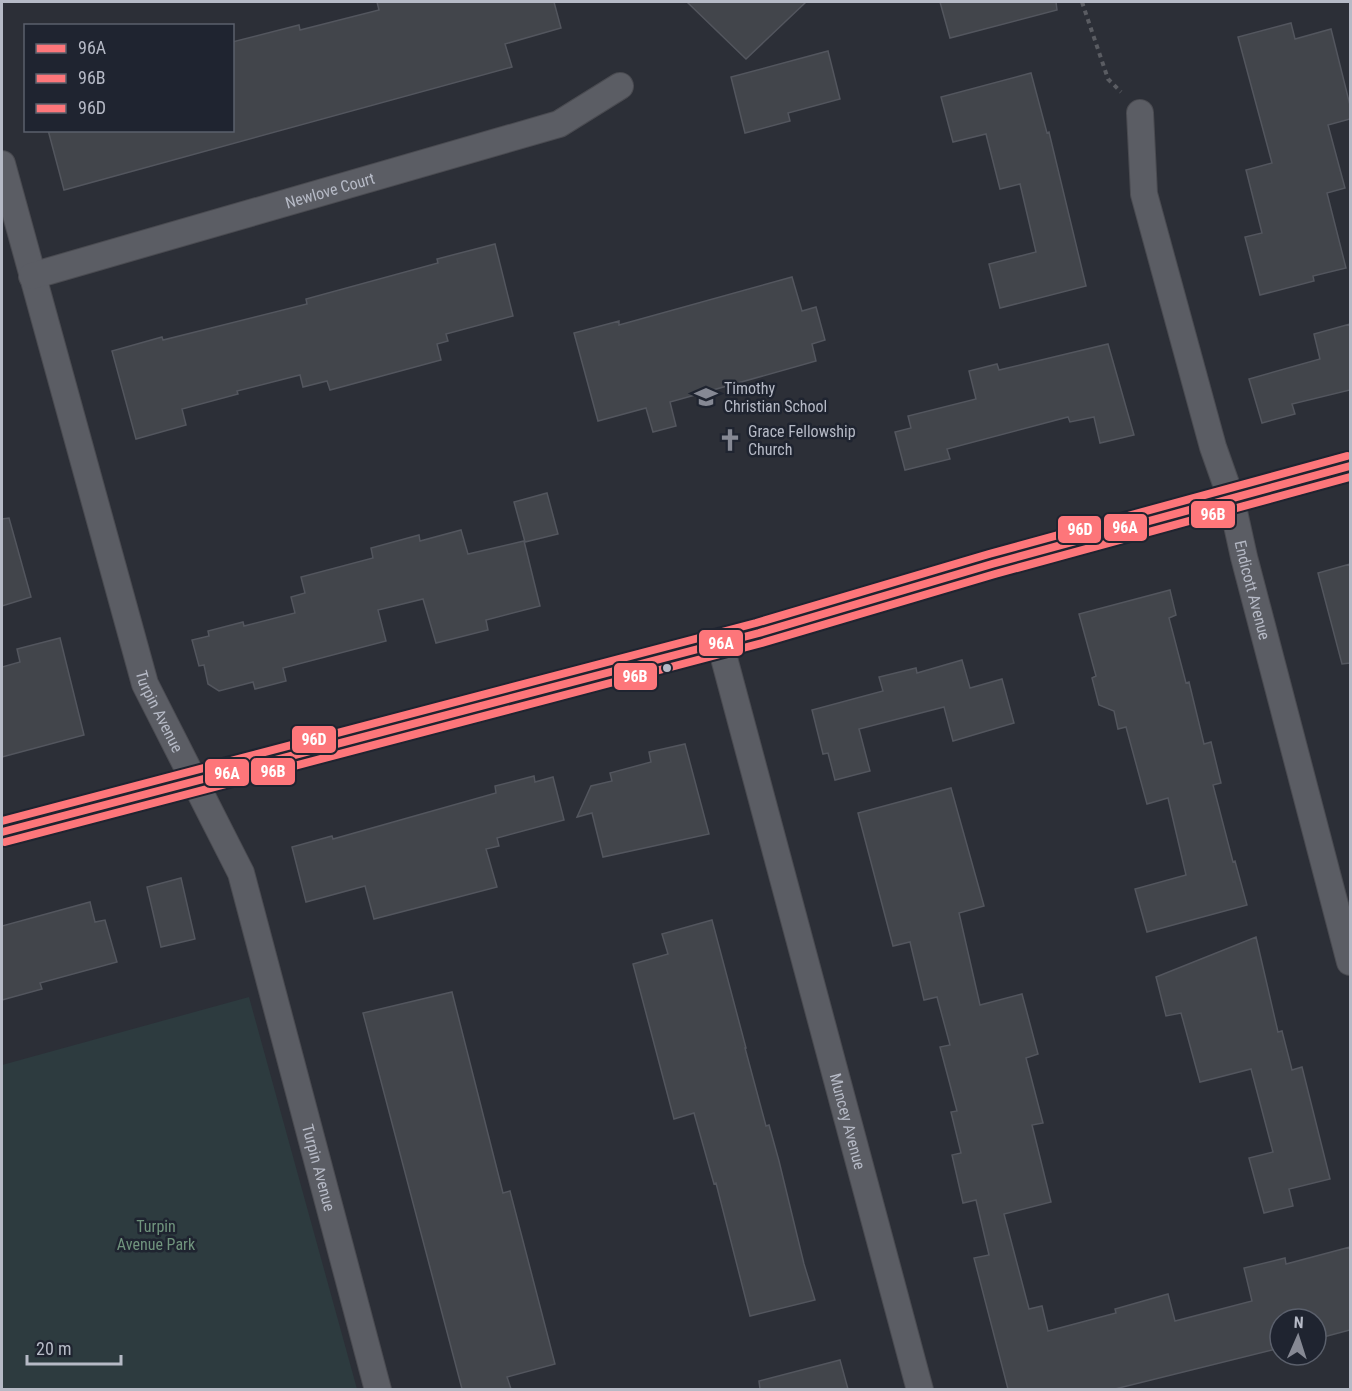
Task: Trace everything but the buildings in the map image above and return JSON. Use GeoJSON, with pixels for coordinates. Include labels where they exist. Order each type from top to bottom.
{"type":"FeatureCollection","features":[{"type":"Feature","properties":{"kind":"street","name":"Newlove Court"},"geometry":{"type":"LineString","coordinates":[[32,276],[559,124],[620,86]]}},
{"type":"Feature","properties":{"kind":"street","name":"Endicott Avenue"},"geometry":{"type":"LineString","coordinates":[[1140,112],[1144,194],[1213,447],[1231,498],[1244,557],[1349,952]]}},
{"type":"Feature","properties":{"kind":"street","name":"Turpin Avenue"},"geometry":{"type":"LineString","coordinates":[[2,164],[145,684],[241,873],[378,1389]]}},
{"type":"Feature","properties":{"kind":"street"},"geometry":{"type":"LineString","coordinates":[[2,832],[720,643],[992,564],[1350,465]]}},
{"type":"Feature","properties":{"kind":"street","name":"Muncey Avenue"},"geometry":{"type":"LineString","coordinates":[[720,643],[920,1389]]}},
{"type":"Feature","properties":{"kind":"path"},"geometry":{"type":"LineString","coordinates":[[1082,2],[1108,79],[1140,112]]}},
{"type":"Feature","properties":{"kind":"green space","name":"Turpin Avenue Park"},"geometry":{"type":"Polygon","coordinates":[[[249,997],[357,1389],[2,1389],[2,1065],[249,997]]]}},
{"type":"Feature","properties":{"kind":"transit line","name":"96D"},"geometry":{"type":"LineString","coordinates":[[2,821],[756,623],[989,554],[1347,456]]}},
{"type":"Feature","properties":{"kind":"transit line","name":"96A"},"geometry":{"type":"LineString","coordinates":[[2,832],[759,633],[992,564],[1350,466]]}},
{"type":"Feature","properties":{"kind":"transit line","name":"96B"},"geometry":{"type":"LineString","coordinates":[[5,842],[762,643],[995,574],[1350,477]]}},
{"type":"Feature","properties":{"kind":"place","name":"Timothy Christian School"},"geometry":{"type":"Point","coordinates":[706,397]}},
{"type":"Feature","properties":{"kind":"place","name":"Grace Fellowship Church"},"geometry":{"type":"Point","coordinates":[730,440]}}]}
